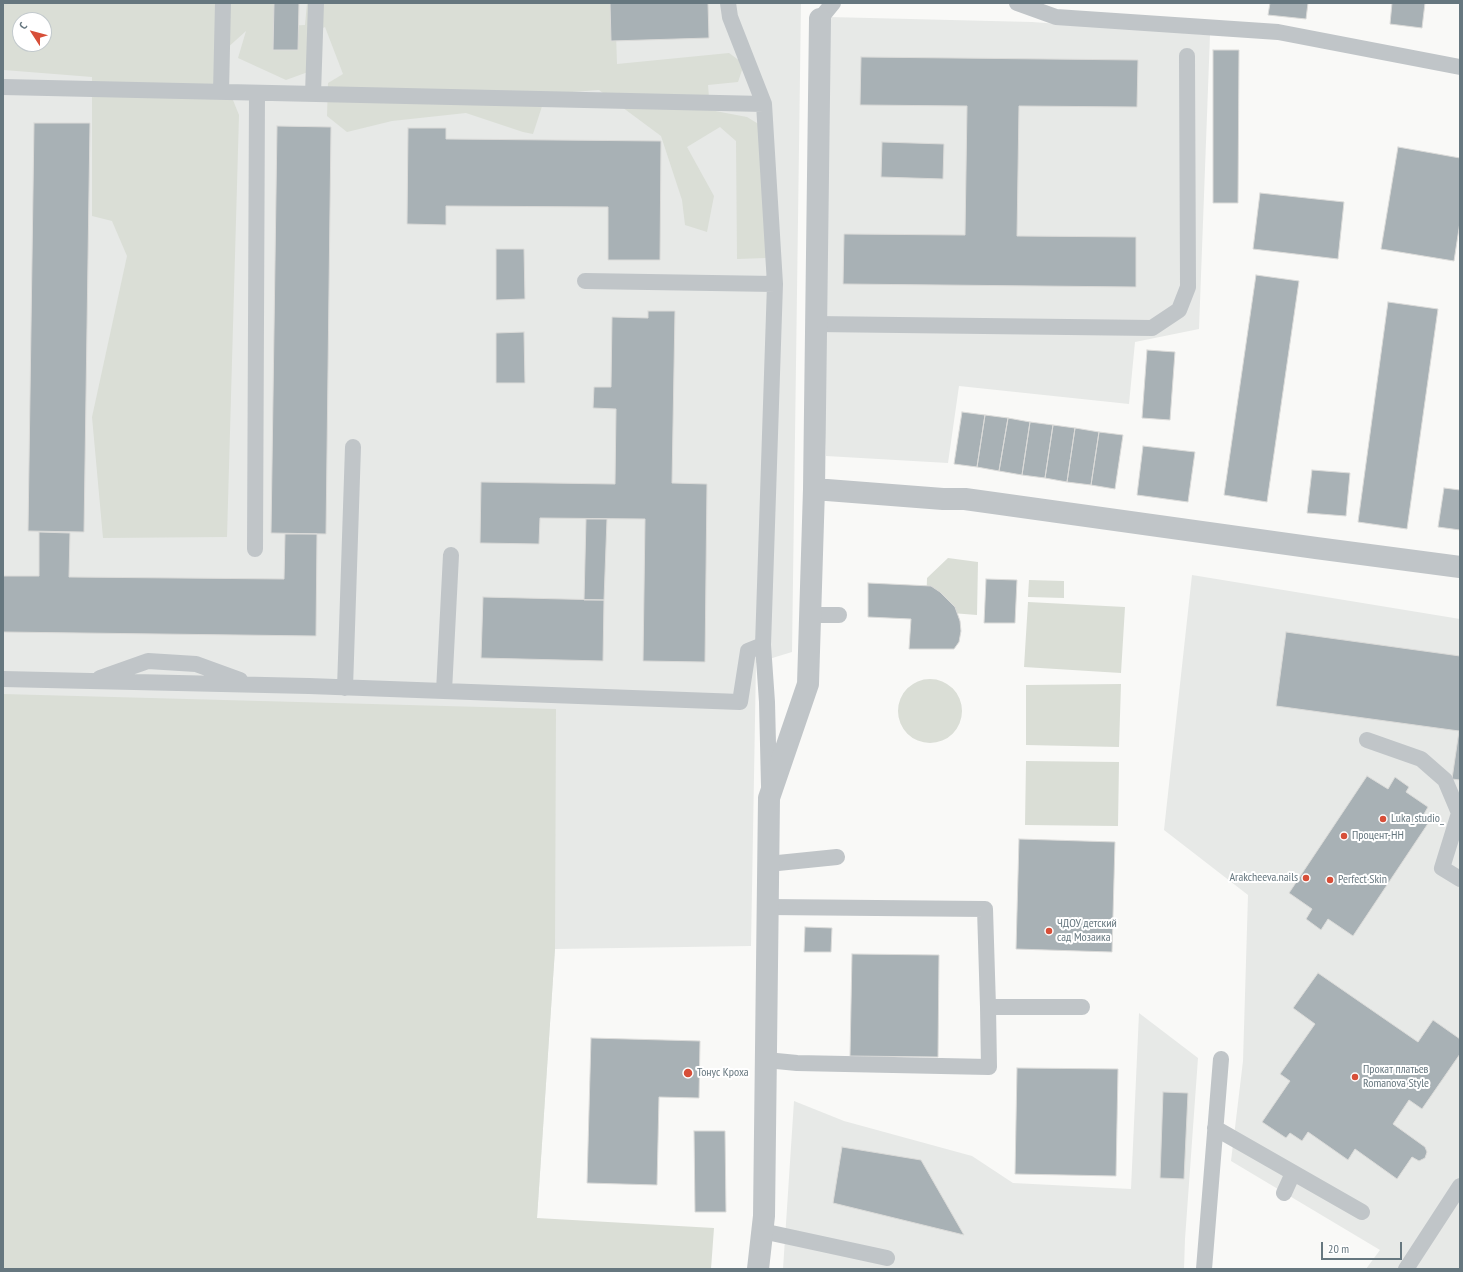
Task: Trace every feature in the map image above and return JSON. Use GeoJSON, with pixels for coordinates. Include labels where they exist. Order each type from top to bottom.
{"type":"FeatureCollection","features":[{"type":"Feature","properties":{"kind":"street"},"geometry":{"type":"LineString","coordinates":[[758,1269],[764,1216],[769,798],[808,684],[814,489],[815,324],[823,8]]}},
{"type":"Feature","properties":{"kind":"street"},"geometry":{"type":"LineString","coordinates":[[814,489],[942,499],[965,499],[1316,548],[1460,566]]}},
{"type":"Feature","properties":{"kind":"lane"},"geometry":{"type":"LineString","coordinates":[[221,92],[223,3]]}},
{"type":"Feature","properties":{"kind":"lane"},"geometry":{"type":"LineString","coordinates":[[313,94],[316,3]]}},
{"type":"Feature","properties":{"kind":"lane"},"geometry":{"type":"LineString","coordinates":[[728,3],[730,17],[764,104],[775,284],[763,645],[767,702],[769,798]]}},
{"type":"Feature","properties":{"kind":"lane"},"geometry":{"type":"LineString","coordinates":[[1017,3],[1056,17],[1278,32],[1460,67]]}},
{"type":"Feature","properties":{"kind":"lane"},"geometry":{"type":"LineString","coordinates":[[815,324],[1152,328],[1179,310],[1188,287],[1187,56]]}},
{"type":"Feature","properties":{"kind":"lane"},"geometry":{"type":"LineString","coordinates":[[3,87],[764,104]]}},
{"type":"Feature","properties":{"kind":"lane"},"geometry":{"type":"LineString","coordinates":[[255,549],[257,93]]}},
{"type":"Feature","properties":{"kind":"lane"},"geometry":{"type":"LineString","coordinates":[[586,281],[775,284]]}},
{"type":"Feature","properties":{"kind":"lane"},"geometry":{"type":"LineString","coordinates":[[345,688],[353,447]]}},
{"type":"Feature","properties":{"kind":"lane"},"geometry":{"type":"LineString","coordinates":[[444,691],[451,555]]}},
{"type":"Feature","properties":{"kind":"lane"},"geometry":{"type":"LineString","coordinates":[[810,615],[839,615]]}},
{"type":"Feature","properties":{"kind":"lane"},"geometry":{"type":"LineString","coordinates":[[740,702],[748,651],[763,645]]}},
{"type":"Feature","properties":{"kind":"lane"},"geometry":{"type":"LineString","coordinates":[[3,679],[90,681],[148,661],[196,664],[255,685],[767,702]]}},
{"type":"Feature","properties":{"kind":"lane"},"geometry":{"type":"LineString","coordinates":[[3,672],[22,680]]}},
{"type":"Feature","properties":{"kind":"lane"},"geometry":{"type":"LineString","coordinates":[[1367,740],[1421,759],[1445,780],[1459,813],[1442,868],[1460,879]]}},
{"type":"Feature","properties":{"kind":"lane"},"geometry":{"type":"LineString","coordinates":[[768,864],[837,856]]}},
{"type":"Feature","properties":{"kind":"lane"},"geometry":{"type":"LineString","coordinates":[[766,1060],[797,1063],[990,1068],[985,909],[768,907]]}},
{"type":"Feature","properties":{"kind":"lane"},"geometry":{"type":"LineString","coordinates":[[988,1007],[1082,1007]]}},
{"type":"Feature","properties":{"kind":"lane"},"geometry":{"type":"LineString","coordinates":[[1204,1269],[1221,1059]]}},
{"type":"Feature","properties":{"kind":"lane"},"geometry":{"type":"LineString","coordinates":[[1215,1128],[1362,1212]]}},
{"type":"Feature","properties":{"kind":"lane"},"geometry":{"type":"LineString","coordinates":[[1284,1192],[1293,1173]]}},
{"type":"Feature","properties":{"kind":"lane"},"geometry":{"type":"LineString","coordinates":[[1406,1269],[1460,1186]]}},
{"type":"Feature","properties":{"kind":"lane"},"geometry":{"type":"LineString","coordinates":[[762,1231],[887,1258]]}},
{"type":"Feature","properties":{"kind":"shaded area"},"geometry":{"type":"Polygon","coordinates":[[[3,3],[801,3],[792,652],[756,663],[751,946],[555,949],[537,1218],[3,1209],[3,3]]]}},
{"type":"Feature","properties":{"kind":"shaded area"},"geometry":{"type":"Polygon","coordinates":[[[3,3],[277,3],[286,26],[305,25],[307,3],[615,3],[617,64],[729,53],[744,64],[738,82],[708,85],[710,110],[747,117],[765,128],[766,258],[737,259],[736,141],[720,127],[687,147],[714,196],[707,232],[685,225],[682,200],[661,136],[599,90],[546,94],[533,134],[466,113],[392,121],[347,132],[327,116],[328,83],[343,74],[325,27],[308,35],[308,72],[286,80],[238,58],[246,31],[216,58],[239,115],[227,537],[103,538],[92,417],[127,256],[112,221],[92,216],[92,77],[3,71],[3,3]]]}},
{"type":"Feature","properties":{"kind":"shaded area"},"geometry":{"type":"Polygon","coordinates":[[[829,17],[1032,22],[1210,35],[1199,329],[1135,342],[1129,404],[959,386],[948,463],[826,456],[823,385],[829,17]]]}},
{"type":"Feature","properties":{"kind":"shaded area"},"geometry":{"type":"Polygon","coordinates":[[[948,558],[978,562],[977,615],[926,611],[927,578],[948,558]]]}},
{"type":"Feature","properties":{"kind":"shaded area"},"geometry":{"type":"Polygon","coordinates":[[[1192,575],[1460,619],[1460,1269],[1366,1269],[1380,1250],[1231,1161],[1243,1061],[1248,895],[1164,830],[1192,575]]]}},
{"type":"Feature","properties":{"kind":"shaded area"},"geometry":{"type":"Polygon","coordinates":[[[1029,580],[1064,581],[1064,598],[1028,597],[1029,580]]]}},
{"type":"Feature","properties":{"kind":"shaded area"},"geometry":{"type":"Polygon","coordinates":[[[1028,602],[1125,607],[1121,673],[1024,667],[1028,602]]]}},
{"type":"Feature","properties":{"kind":"shaded area"},"geometry":{"type":"Polygon","coordinates":[[[930,679],[948,684],[953,688],[957,693],[962,711],[957,729],[953,734],[948,738],[930,743],[912,738],[907,734],[903,729],[898,711],[903,693],[907,688],[912,684],[930,679]]]}},
{"type":"Feature","properties":{"kind":"shaded area"},"geometry":{"type":"Polygon","coordinates":[[[1121,684],[1119,747],[1026,745],[1026,685],[1121,684]]]}},
{"type":"Feature","properties":{"kind":"shaded area"},"geometry":{"type":"Polygon","coordinates":[[[3,694],[556,709],[555,949],[537,1218],[714,1228],[711,1269],[3,1269],[3,694]]]}},
{"type":"Feature","properties":{"kind":"shaded area"},"geometry":{"type":"Polygon","coordinates":[[[1026,761],[1119,762],[1118,826],[1025,825],[1026,761]]]}},
{"type":"Feature","properties":{"kind":"shaded area"},"geometry":{"type":"Polygon","coordinates":[[[1139,1013],[1198,1058],[1184,1269],[783,1269],[794,1101],[844,1121],[972,1156],[1013,1183],[1131,1189],[1139,1013]]]}},
{"type":"Feature","properties":{"kind":"building"},"geometry":{"type":"Polygon","coordinates":[[[274,3],[299,3],[298,50],[273,50],[274,3]]]}},
{"type":"Feature","properties":{"kind":"building"},"geometry":{"type":"Polygon","coordinates":[[[610,3],[708,3],[709,38],[611,41],[610,3]]]}},
{"type":"Feature","properties":{"kind":"building"},"geometry":{"type":"Polygon","coordinates":[[[1270,3],[1308,3],[1306,19],[1268,15],[1270,3]]]}},
{"type":"Feature","properties":{"kind":"building"},"geometry":{"type":"Polygon","coordinates":[[[1392,3],[1425,3],[1422,28],[1390,24],[1392,3]]]}},
{"type":"Feature","properties":{"kind":"building"},"geometry":{"type":"Polygon","coordinates":[[[1213,50],[1239,50],[1238,203],[1213,203],[1213,50]]]}},
{"type":"Feature","properties":{"kind":"building"},"geometry":{"type":"Polygon","coordinates":[[[861,57],[1138,60],[1137,107],[1019,106],[1017,236],[1136,237],[1136,287],[843,284],[844,234],[965,235],[967,106],[860,105],[861,57]]]}},
{"type":"Feature","properties":{"kind":"building"},"geometry":{"type":"Polygon","coordinates":[[[34,123],[90,123],[84,532],[28,531],[34,123]]]}},
{"type":"Feature","properties":{"kind":"building"},"geometry":{"type":"Polygon","coordinates":[[[277,126],[331,127],[326,534],[271,533],[277,126]]]}},
{"type":"Feature","properties":{"kind":"building"},"geometry":{"type":"Polygon","coordinates":[[[408,128],[446,128],[446,139],[661,141],[660,260],[608,260],[608,207],[446,206],[446,225],[407,224],[408,128]]]}},
{"type":"Feature","properties":{"kind":"building"},"geometry":{"type":"Polygon","coordinates":[[[882,142],[944,144],[943,179],[881,177],[882,142]]]}},
{"type":"Feature","properties":{"kind":"building"},"geometry":{"type":"Polygon","coordinates":[[[1398,147],[1460,158],[1460,222],[1454,261],[1381,249],[1398,147]]]}},
{"type":"Feature","properties":{"kind":"building"},"geometry":{"type":"Polygon","coordinates":[[[1260,193],[1344,202],[1338,259],[1253,249],[1260,193]]]}},
{"type":"Feature","properties":{"kind":"building"},"geometry":{"type":"Polygon","coordinates":[[[496,249],[524,249],[525,299],[496,300],[496,249]]]}},
{"type":"Feature","properties":{"kind":"building"},"geometry":{"type":"Polygon","coordinates":[[[1256,275],[1299,281],[1267,502],[1224,495],[1256,275]]]}},
{"type":"Feature","properties":{"kind":"building"},"geometry":{"type":"Polygon","coordinates":[[[1388,302],[1438,309],[1407,529],[1358,522],[1388,302]]]}},
{"type":"Feature","properties":{"kind":"building"},"geometry":{"type":"Polygon","coordinates":[[[648,311],[675,311],[672,483],[707,484],[705,662],[643,661],[645,519],[540,518],[539,544],[480,543],[481,482],[615,484],[616,409],[593,408],[594,387],[611,387],[612,317],[648,318],[648,311]]]}},
{"type":"Feature","properties":{"kind":"building"},"geometry":{"type":"Polygon","coordinates":[[[524,332],[525,383],[496,383],[496,333],[524,332]]]}},
{"type":"Feature","properties":{"kind":"building"},"geometry":{"type":"Polygon","coordinates":[[[1147,350],[1175,352],[1170,420],[1142,418],[1147,350]]]}},
{"type":"Feature","properties":{"kind":"building"},"geometry":{"type":"Polygon","coordinates":[[[962,412],[985,415],[977,467],[954,464],[962,412]]]}},
{"type":"Feature","properties":{"kind":"building"},"geometry":{"type":"Polygon","coordinates":[[[985,415],[1008,418],[999,471],[977,467],[985,415]]]}},
{"type":"Feature","properties":{"kind":"building"},"geometry":{"type":"Polygon","coordinates":[[[1008,418],[1030,422],[1022,475],[999,471],[1008,418]]]}},
{"type":"Feature","properties":{"kind":"building"},"geometry":{"type":"Polygon","coordinates":[[[1030,422],[1053,425],[1045,478],[1022,475],[1030,422]]]}},
{"type":"Feature","properties":{"kind":"building"},"geometry":{"type":"Polygon","coordinates":[[[1053,425],[1075,428],[1067,482],[1045,478],[1053,425]]]}},
{"type":"Feature","properties":{"kind":"building"},"geometry":{"type":"Polygon","coordinates":[[[1075,428],[1099,432],[1091,485],[1067,482],[1075,428]]]}},
{"type":"Feature","properties":{"kind":"building"},"geometry":{"type":"Polygon","coordinates":[[[1099,432],[1123,435],[1115,489],[1091,485],[1099,432]]]}},
{"type":"Feature","properties":{"kind":"building"},"geometry":{"type":"Polygon","coordinates":[[[1143,446],[1195,452],[1188,502],[1137,495],[1143,446]]]}},
{"type":"Feature","properties":{"kind":"building"},"geometry":{"type":"Polygon","coordinates":[[[1312,470],[1350,473],[1346,516],[1307,513],[1312,470]]]}},
{"type":"Feature","properties":{"kind":"building"},"geometry":{"type":"Polygon","coordinates":[[[1444,488],[1460,490],[1460,530],[1438,527],[1444,488]]]}},
{"type":"Feature","properties":{"kind":"building"},"geometry":{"type":"Polygon","coordinates":[[[586,519],[607,519],[604,600],[584,600],[586,519]]]}},
{"type":"Feature","properties":{"kind":"building"},"geometry":{"type":"Polygon","coordinates":[[[39,532],[70,533],[69,577],[284,579],[285,534],[317,534],[316,636],[3,632],[3,576],[39,576],[39,532]]]}},
{"type":"Feature","properties":{"kind":"building"},"geometry":{"type":"Polygon","coordinates":[[[986,579],[1017,580],[1015,623],[984,623],[986,579]]]}},
{"type":"Feature","properties":{"kind":"building"},"geometry":{"type":"Polygon","coordinates":[[[868,583],[931,586],[940,592],[955,607],[960,621],[961,631],[959,642],[954,649],[909,649],[911,619],[868,617],[868,583]]]}},
{"type":"Feature","properties":{"kind":"building"},"geometry":{"type":"Polygon","coordinates":[[[483,597],[604,600],[603,661],[481,658],[483,597]]]}},
{"type":"Feature","properties":{"kind":"building"},"geometry":{"type":"Polygon","coordinates":[[[1286,632],[1460,656],[1460,780],[1452,779],[1459,731],[1276,706],[1286,632]]]}},
{"type":"Feature","properties":{"kind":"building"},"geometry":{"type":"Polygon","coordinates":[[[1367,776],[1388,789],[1395,777],[1409,787],[1406,792],[1428,807],[1424,814],[1431,819],[1353,936],[1328,919],[1321,930],[1306,919],[1312,909],[1289,893],[1367,776]]]}},
{"type":"Feature","properties":{"kind":"building"},"geometry":{"type":"Polygon","coordinates":[[[1019,839],[1115,842],[1112,952],[1016,949],[1019,839]]]}},
{"type":"Feature","properties":{"kind":"building"},"geometry":{"type":"Polygon","coordinates":[[[805,927],[832,928],[831,952],[804,952],[805,927]]]}},
{"type":"Feature","properties":{"kind":"building"},"geometry":{"type":"Polygon","coordinates":[[[852,954],[939,955],[938,1057],[850,1056],[852,954]]]}},
{"type":"Feature","properties":{"kind":"building"},"geometry":{"type":"Polygon","coordinates":[[[1318,973],[1418,1042],[1433,1020],[1460,1039],[1460,1054],[1422,1109],[1409,1100],[1393,1124],[1425,1147],[1427,1152],[1425,1158],[1419,1161],[1412,1157],[1397,1179],[1355,1149],[1348,1160],[1308,1132],[1302,1141],[1290,1133],[1286,1138],[1262,1122],[1290,1081],[1280,1074],[1315,1024],[1293,1008],[1318,973]]]}},
{"type":"Feature","properties":{"kind":"building"},"geometry":{"type":"Polygon","coordinates":[[[591,1038],[700,1041],[699,1098],[659,1097],[657,1185],[587,1183],[591,1038]]]}},
{"type":"Feature","properties":{"kind":"building"},"geometry":{"type":"Polygon","coordinates":[[[1017,1068],[1118,1069],[1116,1176],[1015,1174],[1017,1068]]]}},
{"type":"Feature","properties":{"kind":"building"},"geometry":{"type":"Polygon","coordinates":[[[1163,1092],[1188,1093],[1184,1179],[1160,1178],[1163,1092]]]}},
{"type":"Feature","properties":{"kind":"building"},"geometry":{"type":"Polygon","coordinates":[[[694,1131],[725,1131],[726,1212],[695,1212],[694,1131]]]}},
{"type":"Feature","properties":{"kind":"building"},"geometry":{"type":"Polygon","coordinates":[[[842,1147],[921,1160],[964,1235],[833,1203],[842,1147]]]}},
{"type":"Feature","properties":{"kind":"place","name":"Luka_studio_"},"geometry":{"type":"Point","coordinates":[1383,819]}},
{"type":"Feature","properties":{"kind":"place","name":"Процент-НН"},"geometry":{"type":"Point","coordinates":[1344,836]}},
{"type":"Feature","properties":{"kind":"place","name":"Arakcheeva.nails"},"geometry":{"type":"Point","coordinates":[1306,878]}},
{"type":"Feature","properties":{"kind":"place","name":"Perfect Skin"},"geometry":{"type":"Point","coordinates":[1330,880]}},
{"type":"Feature","properties":{"kind":"place","name":"ЧДОУ детский сад Мозаика"},"geometry":{"type":"Point","coordinates":[1049,931]}},
{"type":"Feature","properties":{"kind":"place","name":"Тонус Кроха"},"geometry":{"type":"Point","coordinates":[688,1073]}},
{"type":"Feature","properties":{"kind":"place","name":"Прокат платьев Romanova Style"},"geometry":{"type":"Point","coordinates":[1355,1077]}}]}
